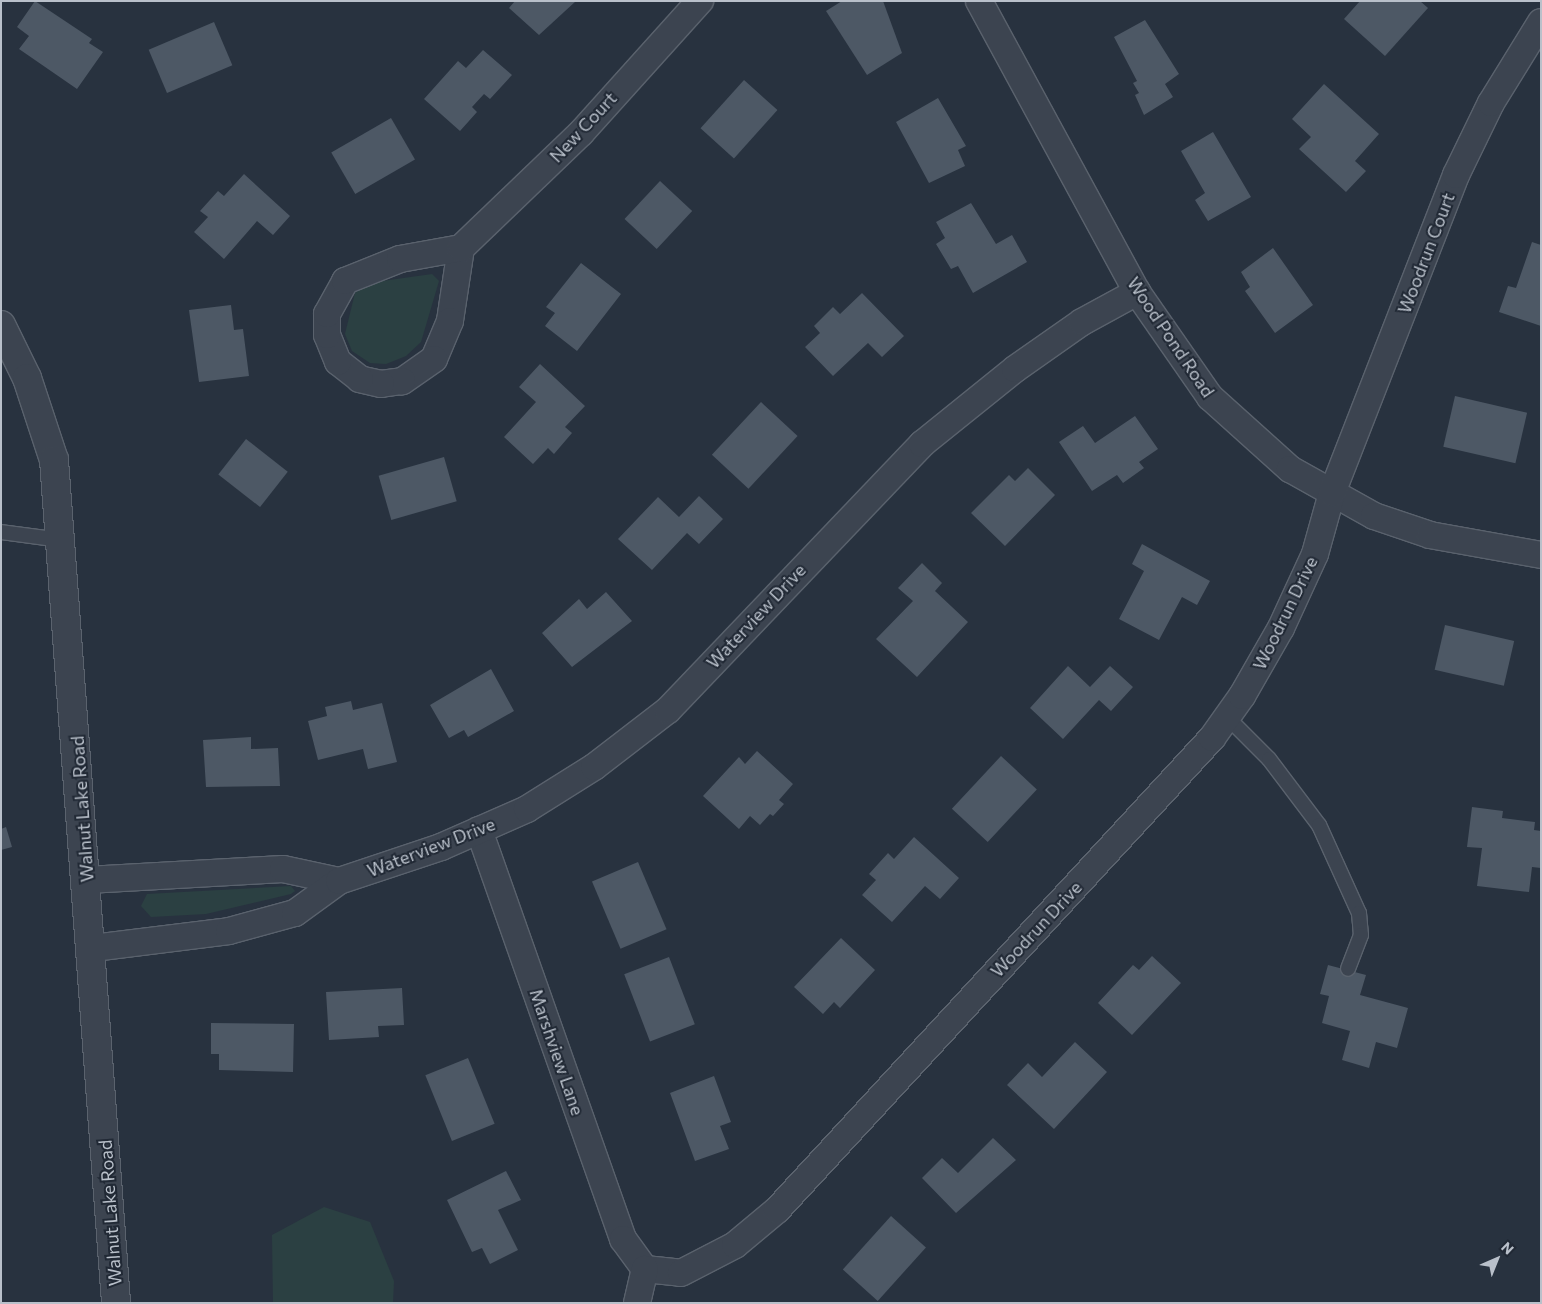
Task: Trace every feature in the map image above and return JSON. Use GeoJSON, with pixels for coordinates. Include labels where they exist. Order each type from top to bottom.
{"type":"FeatureCollection","features":[{"type":"Feature","properties":{"kind":"street","name":"New Court"},"geometry":{"type":"LineString","coordinates":[[461,248],[581,133],[700,1]]}},
{"type":"Feature","properties":{"kind":"street","name":"Wood Pond Road"},"geometry":{"type":"LineString","coordinates":[[979,1],[1137,292],[1210,397],[1290,469],[1374,516],[1430,535],[1541,555]]}},
{"type":"Feature","properties":{"kind":"street","name":"Woodrun Court"},"geometry":{"type":"LineString","coordinates":[[1332,493],[1456,175],[1491,103],[1541,22]]}},
{"type":"Feature","properties":{"kind":"street"},"geometry":{"type":"LineString","coordinates":[[461,248],[450,320],[434,359],[420,372],[381,384],[360,379],[338,362],[327,335],[327,314],[345,282],[400,259],[461,248]]}},
{"type":"Feature","properties":{"kind":"street","name":"Waterview Drive"},"geometry":{"type":"LineString","coordinates":[[93,948],[229,931],[294,913],[339,881],[479,830],[527,809],[594,767],[668,710],[922,444],[1015,369],[1082,322],[1137,292]]}},
{"type":"Feature","properties":{"kind":"street","name":"Walnut Lake Road"},"geometry":{"type":"LineString","coordinates":[[1,324],[27,378],[54,460],[93,948],[116,1303]]}},
{"type":"Feature","properties":{"kind":"street","name":"Woodrun Drive"},"geometry":{"type":"LineString","coordinates":[[645,1269],[680,1273],[735,1244],[777,1210],[1227,717],[1281,628],[1315,554],[1332,493]]}},
{"type":"Feature","properties":{"kind":"street","name":"Marshview Lane"},"geometry":{"type":"LineString","coordinates":[[479,830],[623,1239],[645,1269]]}},
{"type":"Feature","properties":{"kind":"street"},"geometry":{"type":"LineString","coordinates":[[87,880],[284,869],[339,881]]}},
{"type":"Feature","properties":{"kind":"street"},"geometry":{"type":"LineString","coordinates":[[637,1303],[645,1269]]}},
{"type":"Feature","properties":{"kind":"lane"},"geometry":{"type":"LineString","coordinates":[[1,532],[61,540]]}},
{"type":"Feature","properties":{"kind":"lane"},"geometry":{"type":"LineString","coordinates":[[1227,717],[1269,759],[1319,824],[1359,913],[1361,935],[1348,969]]}},
{"type":"Feature","properties":{"kind":"green space"},"geometry":{"type":"Polygon","coordinates":[[[432,274],[439,281],[421,342],[406,356],[386,364],[370,363],[352,351],[345,334],[355,293],[368,283],[432,274]]]}},
{"type":"Feature","properties":{"kind":"green space"},"geometry":{"type":"Polygon","coordinates":[[[291,886],[295,891],[291,894],[206,914],[151,917],[141,906],[147,894],[291,886]]]}},
{"type":"Feature","properties":{"kind":"green space"},"geometry":{"type":"Polygon","coordinates":[[[324,1207],[370,1222],[394,1281],[393,1303],[273,1303],[272,1235],[324,1207]]]}},
{"type":"Feature","properties":{"kind":"building"},"geometry":{"type":"Polygon","coordinates":[[[35,1],[92,39],[89,43],[103,52],[77,89],[19,49],[29,36],[17,27],[35,1]]]}},
{"type":"Feature","properties":{"kind":"building"},"geometry":{"type":"Polygon","coordinates":[[[515,1],[576,1],[539,35],[509,8],[515,1]]]}},
{"type":"Feature","properties":{"kind":"building"},"geometry":{"type":"Polygon","coordinates":[[[842,1],[883,1],[902,53],[867,75],[826,11],[842,1]]]}},
{"type":"Feature","properties":{"kind":"building"},"geometry":{"type":"Polygon","coordinates":[[[1360,1],[1420,1],[1428,8],[1385,56],[1344,19],[1360,1]]]}},
{"type":"Feature","properties":{"kind":"building"},"geometry":{"type":"Polygon","coordinates":[[[1145,20],[1179,74],[1165,84],[1173,97],[1144,115],[1135,95],[1139,93],[1133,83],[1137,81],[1114,37],[1145,20]]]}},
{"type":"Feature","properties":{"kind":"building"},"geometry":{"type":"Polygon","coordinates":[[[214,22],[232,65],[167,93],[149,50],[214,22]]]}},
{"type":"Feature","properties":{"kind":"building"},"geometry":{"type":"Polygon","coordinates":[[[483,50],[512,75],[490,99],[484,94],[472,107],[477,112],[460,131],[424,99],[458,61],[466,68],[483,50]]]}},
{"type":"Feature","properties":{"kind":"building"},"geometry":{"type":"Polygon","coordinates":[[[744,80],[777,110],[734,158],[701,128],[744,80]]]}},
{"type":"Feature","properties":{"kind":"building"},"geometry":{"type":"Polygon","coordinates":[[[1324,84],[1379,134],[1355,161],[1366,171],[1346,192],[1299,149],[1311,137],[1292,119],[1324,84]]]}},
{"type":"Feature","properties":{"kind":"building"},"geometry":{"type":"Polygon","coordinates":[[[938,98],[966,146],[958,150],[965,166],[929,183],[896,122],[938,98]]]}},
{"type":"Feature","properties":{"kind":"building"},"geometry":{"type":"Polygon","coordinates":[[[391,118],[415,160],[355,194],[331,152],[391,118]]]}},
{"type":"Feature","properties":{"kind":"building"},"geometry":{"type":"Polygon","coordinates":[[[1213,132],[1251,197],[1208,221],[1195,200],[1205,193],[1181,151],[1213,132]]]}},
{"type":"Feature","properties":{"kind":"building"},"geometry":{"type":"Polygon","coordinates":[[[244,174],[290,216],[273,235],[257,221],[224,259],[194,232],[208,217],[200,211],[218,191],[224,196],[244,174]]]}},
{"type":"Feature","properties":{"kind":"building"},"geometry":{"type":"Polygon","coordinates":[[[660,181],[692,211],[657,249],[625,219],[660,181]]]}},
{"type":"Feature","properties":{"kind":"building"},"geometry":{"type":"Polygon","coordinates":[[[971,203],[996,244],[1012,235],[1027,262],[973,293],[958,266],[951,269],[936,244],[945,238],[936,222],[971,203]]]}},
{"type":"Feature","properties":{"kind":"building"},"geometry":{"type":"Polygon","coordinates":[[[1532,242],[1541,245],[1541,326],[1499,312],[1508,286],[1516,288],[1532,242]]]}},
{"type":"Feature","properties":{"kind":"building"},"geometry":{"type":"Polygon","coordinates":[[[1273,248],[1313,305],[1275,333],[1245,291],[1250,287],[1241,272],[1273,248]]]}},
{"type":"Feature","properties":{"kind":"building"},"geometry":{"type":"Polygon","coordinates":[[[581,263],[621,294],[577,351],[545,326],[555,313],[546,307],[581,263]]]}},
{"type":"Feature","properties":{"kind":"building"},"geometry":{"type":"Polygon","coordinates":[[[862,293],[904,336],[882,357],[868,343],[833,376],[805,347],[820,333],[814,326],[833,307],[840,314],[862,293]]]}},
{"type":"Feature","properties":{"kind":"building"},"geometry":{"type":"Polygon","coordinates":[[[231,305],[234,330],[243,329],[249,376],[199,382],[189,310],[231,305]]]}},
{"type":"Feature","properties":{"kind":"building"},"geometry":{"type":"Polygon","coordinates":[[[540,364],[585,406],[565,427],[572,433],[554,454],[548,448],[533,464],[504,437],[536,402],[519,387],[540,364]]]}},
{"type":"Feature","properties":{"kind":"building"},"geometry":{"type":"Polygon","coordinates":[[[1455,396],[1527,413],[1515,463],[1443,447],[1455,396]]]}},
{"type":"Feature","properties":{"kind":"building"},"geometry":{"type":"Polygon","coordinates":[[[761,402],[798,436],[748,489],[712,455],[761,402]]]}},
{"type":"Feature","properties":{"kind":"building"},"geometry":{"type":"Polygon","coordinates":[[[1135,416],[1158,449],[1139,462],[1144,468],[1123,483],[1117,475],[1092,491],[1059,442],[1083,426],[1095,443],[1135,416]]]}},
{"type":"Feature","properties":{"kind":"building"},"geometry":{"type":"Polygon","coordinates":[[[246,439],[288,472],[260,507],[218,474],[246,439]]]}},
{"type":"Feature","properties":{"kind":"building"},"geometry":{"type":"Polygon","coordinates":[[[444,457],[457,501],[391,520],[379,476],[444,457]]]}},
{"type":"Feature","properties":{"kind":"building"},"geometry":{"type":"Polygon","coordinates":[[[1028,468],[1055,495],[1005,546],[971,513],[1009,475],[1015,481],[1028,468]]]}},
{"type":"Feature","properties":{"kind":"building"},"geometry":{"type":"Polygon","coordinates":[[[699,496],[723,519],[699,544],[687,533],[652,570],[618,539],[658,497],[679,517],[699,496]]]}},
{"type":"Feature","properties":{"kind":"building"},"geometry":{"type":"Polygon","coordinates":[[[1142,544],[1210,581],[1197,605],[1182,597],[1159,640],[1119,619],[1144,571],[1132,564],[1142,544]]]}},
{"type":"Feature","properties":{"kind":"building"},"geometry":{"type":"Polygon","coordinates":[[[922,563],[942,583],[935,591],[968,622],[917,677],[876,639],[913,601],[898,588],[922,563]]]}},
{"type":"Feature","properties":{"kind":"building"},"geometry":{"type":"Polygon","coordinates":[[[606,592],[632,621],[572,667],[542,633],[579,599],[587,609],[606,592]]]}},
{"type":"Feature","properties":{"kind":"building"},"geometry":{"type":"Polygon","coordinates":[[[1445,625],[1514,641],[1504,686],[1435,670],[1445,625]]]}},
{"type":"Feature","properties":{"kind":"building"},"geometry":{"type":"Polygon","coordinates":[[[1068,666],[1090,687],[1110,666],[1133,687],[1111,711],[1099,700],[1063,739],[1030,708],[1068,666]]]}},
{"type":"Feature","properties":{"kind":"building"},"geometry":{"type":"Polygon","coordinates":[[[491,669],[514,711],[468,737],[464,730],[449,738],[430,705],[491,669]]]}},
{"type":"Feature","properties":{"kind":"building"},"geometry":{"type":"Polygon","coordinates":[[[351,701],[353,710],[382,703],[397,762],[368,769],[363,749],[318,760],[308,721],[327,716],[325,707],[351,701]]]}},
{"type":"Feature","properties":{"kind":"building"},"geometry":{"type":"Polygon","coordinates":[[[251,737],[251,749],[278,748],[280,786],[206,787],[203,740],[251,737]]]}},
{"type":"Feature","properties":{"kind":"building"},"geometry":{"type":"Polygon","coordinates":[[[757,751],[793,784],[779,800],[784,804],[773,816],[770,814],[760,825],[750,816],[739,829],[703,796],[739,757],[745,764],[757,751]]]}},
{"type":"Feature","properties":{"kind":"building"},"geometry":{"type":"Polygon","coordinates":[[[1001,756],[1037,789],[988,842],[952,809],[1001,756]]]}},
{"type":"Feature","properties":{"kind":"building"},"geometry":{"type":"Polygon","coordinates":[[[1472,807],[1503,811],[1502,818],[1535,822],[1534,830],[1541,831],[1541,868],[1532,867],[1529,892],[1477,886],[1482,848],[1467,847],[1472,807]]]}},
{"type":"Feature","properties":{"kind":"building"},"geometry":{"type":"Polygon","coordinates":[[[6,827],[12,847],[1,850],[1,829],[6,827]]]}},
{"type":"Feature","properties":{"kind":"building"},"geometry":{"type":"Polygon","coordinates":[[[914,837],[959,878],[940,899],[925,886],[892,922],[862,895],[876,880],[869,874],[888,853],[894,859],[914,837]]]}},
{"type":"Feature","properties":{"kind":"building"},"geometry":{"type":"Polygon","coordinates":[[[638,862],[667,929],[620,949],[592,882],[638,862]]]}},
{"type":"Feature","properties":{"kind":"building"},"geometry":{"type":"Polygon","coordinates":[[[841,938],[875,970],[840,1008],[834,1002],[823,1014],[794,987],[841,938]]]}},
{"type":"Feature","properties":{"kind":"building"},"geometry":{"type":"Polygon","coordinates":[[[1152,956],[1181,983],[1132,1035],[1098,1003],[1133,965],[1139,970],[1152,956]]]}},
{"type":"Feature","properties":{"kind":"building"},"geometry":{"type":"Polygon","coordinates":[[[669,957],[695,1024],[650,1041],[624,974],[669,957]]]}},
{"type":"Feature","properties":{"kind":"building"},"geometry":{"type":"Polygon","coordinates":[[[1328,965],[1366,975],[1360,995],[1408,1008],[1397,1048],[1376,1042],[1369,1068],[1342,1060],[1350,1031],[1322,1023],[1329,996],[1320,994],[1328,965]]]}},
{"type":"Feature","properties":{"kind":"building"},"geometry":{"type":"Polygon","coordinates":[[[402,988],[404,1025],[378,1026],[379,1037],[329,1040],[326,992],[402,988]]]}},
{"type":"Feature","properties":{"kind":"building"},"geometry":{"type":"Polygon","coordinates":[[[211,1023],[294,1024],[293,1072],[219,1070],[219,1054],[211,1054],[211,1023]]]}},
{"type":"Feature","properties":{"kind":"building"},"geometry":{"type":"Polygon","coordinates":[[[1075,1042],[1107,1072],[1054,1129],[1007,1085],[1028,1063],[1042,1077],[1075,1042]]]}},
{"type":"Feature","properties":{"kind":"building"},"geometry":{"type":"Polygon","coordinates":[[[468,1058],[495,1124],[452,1141],[425,1075],[468,1058]]]}},
{"type":"Feature","properties":{"kind":"building"},"geometry":{"type":"Polygon","coordinates":[[[714,1076],[731,1122],[720,1126],[729,1149],[695,1161],[670,1093],[714,1076]]]}},
{"type":"Feature","properties":{"kind":"building"},"geometry":{"type":"Polygon","coordinates":[[[993,1138],[1016,1160],[956,1213],[922,1178],[942,1158],[958,1173],[993,1138]]]}},
{"type":"Feature","properties":{"kind":"building"},"geometry":{"type":"Polygon","coordinates":[[[506,1171],[521,1200],[498,1210],[518,1250],[490,1264],[482,1248],[472,1252],[447,1200],[506,1171]]]}},
{"type":"Feature","properties":{"kind":"building"},"geometry":{"type":"Polygon","coordinates":[[[891,1216],[926,1247],[878,1301],[843,1270],[891,1216]]]}}]}
